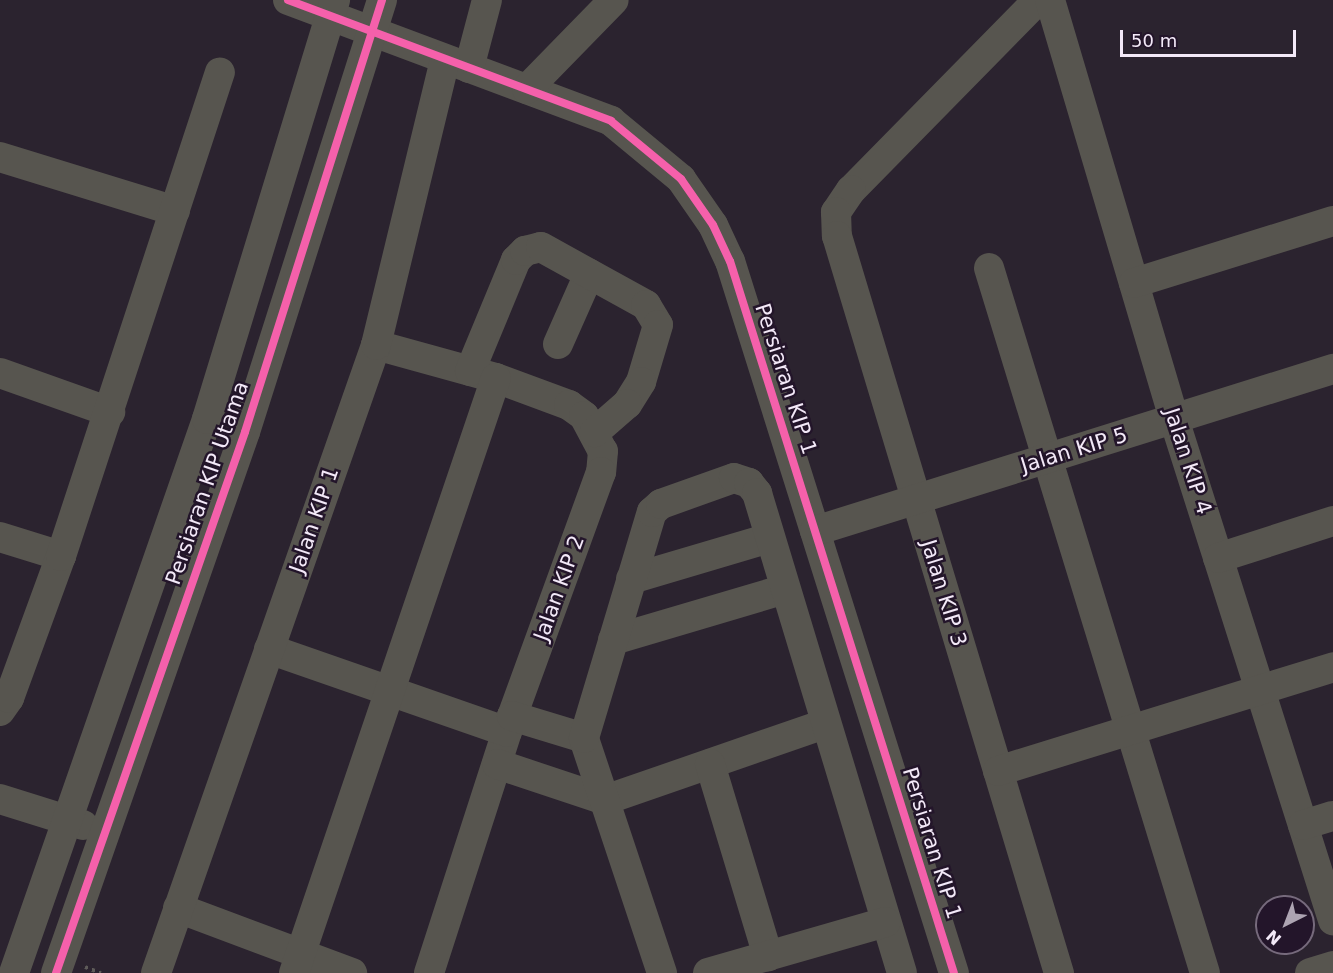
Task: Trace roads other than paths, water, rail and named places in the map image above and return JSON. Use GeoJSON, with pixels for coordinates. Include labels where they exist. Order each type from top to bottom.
{"type":"FeatureCollection","features":[{"type":"Feature","properties":{"kind":"street","name":"Persiaran KIP 1"},"geometry":{"type":"LineString","coordinates":[[288,0],[332,8],[371,31],[611,121],[681,179],[713,225],[730,261],[954,973]]}},
{"type":"Feature","properties":{"kind":"street","name":"Persiaran KIP Utama"},"geometry":{"type":"LineString","coordinates":[[69,970],[106,832],[244,432],[382,0]]}},
{"type":"Feature","properties":{"kind":"street","name":"Jalan KIP 1"},"geometry":{"type":"LineString","coordinates":[[156,973],[376,345],[457,63],[487,0]]}},
{"type":"Feature","properties":{"kind":"street"},"geometry":{"type":"LineString","coordinates":[[527,89],[614,0]]}},
{"type":"Feature","properties":{"kind":"street","name":"Jalan KIP 3"},"geometry":{"type":"LineString","coordinates":[[1038,0],[851,190],[836,212],[837,236],[1059,973]]}},
{"type":"Feature","properties":{"kind":"street","name":"Jalan KIP 4"},"geometry":{"type":"LineString","coordinates":[[1050,0],[1174,419],[1333,920]]}},
{"type":"Feature","properties":{"kind":"street","name":"Persiaran KIP Utama"},"geometry":{"type":"LineString","coordinates":[[14,973],[65,819],[207,419],[332,8]]}},
{"type":"Feature","properties":{"kind":"street"},"geometry":{"type":"LineString","coordinates":[[0,711],[9,698],[62,556],[220,72]]}},
{"type":"Feature","properties":{"kind":"street"},"geometry":{"type":"LineString","coordinates":[[0,157],[175,211]]}},
{"type":"Feature","properties":{"kind":"street"},"geometry":{"type":"LineString","coordinates":[[1134,283],[1333,221]]}},
{"type":"Feature","properties":{"kind":"street"},"geometry":{"type":"LineString","coordinates":[[297,963],[388,690],[516,260],[525,251],[541,247],[646,305],[658,325],[641,382],[627,404],[595,432]]}},
{"type":"Feature","properties":{"kind":"street"},"geometry":{"type":"LineString","coordinates":[[988,268],[1205,973]]}},
{"type":"Feature","properties":{"kind":"street"},"geometry":{"type":"LineString","coordinates":[[558,344],[589,274]]}},
{"type":"Feature","properties":{"kind":"street","name":"Jalan KIP 2"},"geometry":{"type":"LineString","coordinates":[[376,345],[483,374],[569,405],[584,416],[595,432],[603,451],[601,472],[510,724],[429,973]]}},
{"type":"Feature","properties":{"kind":"street","name":"Jalan KIP 5"},"geometry":{"type":"LineString","coordinates":[[815,531],[1333,369]]}},
{"type":"Feature","properties":{"kind":"street"},"geometry":{"type":"LineString","coordinates":[[0,373],[110,411]]}},
{"type":"Feature","properties":{"kind":"street"},"geometry":{"type":"LineString","coordinates":[[662,973],[584,738],[648,521],[657,508],[734,478],[749,483],[757,493],[824,724],[902,973]]}},
{"type":"Feature","properties":{"kind":"street"},"geometry":{"type":"LineString","coordinates":[[1218,558],[1333,521]]}},
{"type":"Feature","properties":{"kind":"street"},"geometry":{"type":"LineString","coordinates":[[0,537],[62,556]]}},
{"type":"Feature","properties":{"kind":"street"},"geometry":{"type":"LineString","coordinates":[[631,579],[769,538]]}},
{"type":"Feature","properties":{"kind":"street"},"geometry":{"type":"LineString","coordinates":[[613,640],[784,589]]}},
{"type":"Feature","properties":{"kind":"street"},"geometry":{"type":"LineString","coordinates":[[269,648],[388,690],[510,724],[584,738]]}},
{"type":"Feature","properties":{"kind":"street"},"geometry":{"type":"LineString","coordinates":[[998,771],[1333,667]]}},
{"type":"Feature","properties":{"kind":"street"},"geometry":{"type":"LineString","coordinates":[[497,765],[605,800],[824,724]]}},
{"type":"Feature","properties":{"kind":"street"},"geometry":{"type":"LineString","coordinates":[[710,764],[768,956]]}},
{"type":"Feature","properties":{"kind":"street"},"geometry":{"type":"LineString","coordinates":[[0,799],[106,832]]}},
{"type":"Feature","properties":{"kind":"street"},"geometry":{"type":"LineString","coordinates":[[1303,825],[1333,816]]}},
{"type":"Feature","properties":{"kind":"street"},"geometry":{"type":"LineString","coordinates":[[178,908],[297,963],[352,973]]}},
{"type":"Feature","properties":{"kind":"street"},"geometry":{"type":"LineString","coordinates":[[718,972],[886,922]]}},
{"type":"Feature","properties":{"kind":"street"},"geometry":{"type":"LineString","coordinates":[[1310,973],[1333,966]]}}]}
